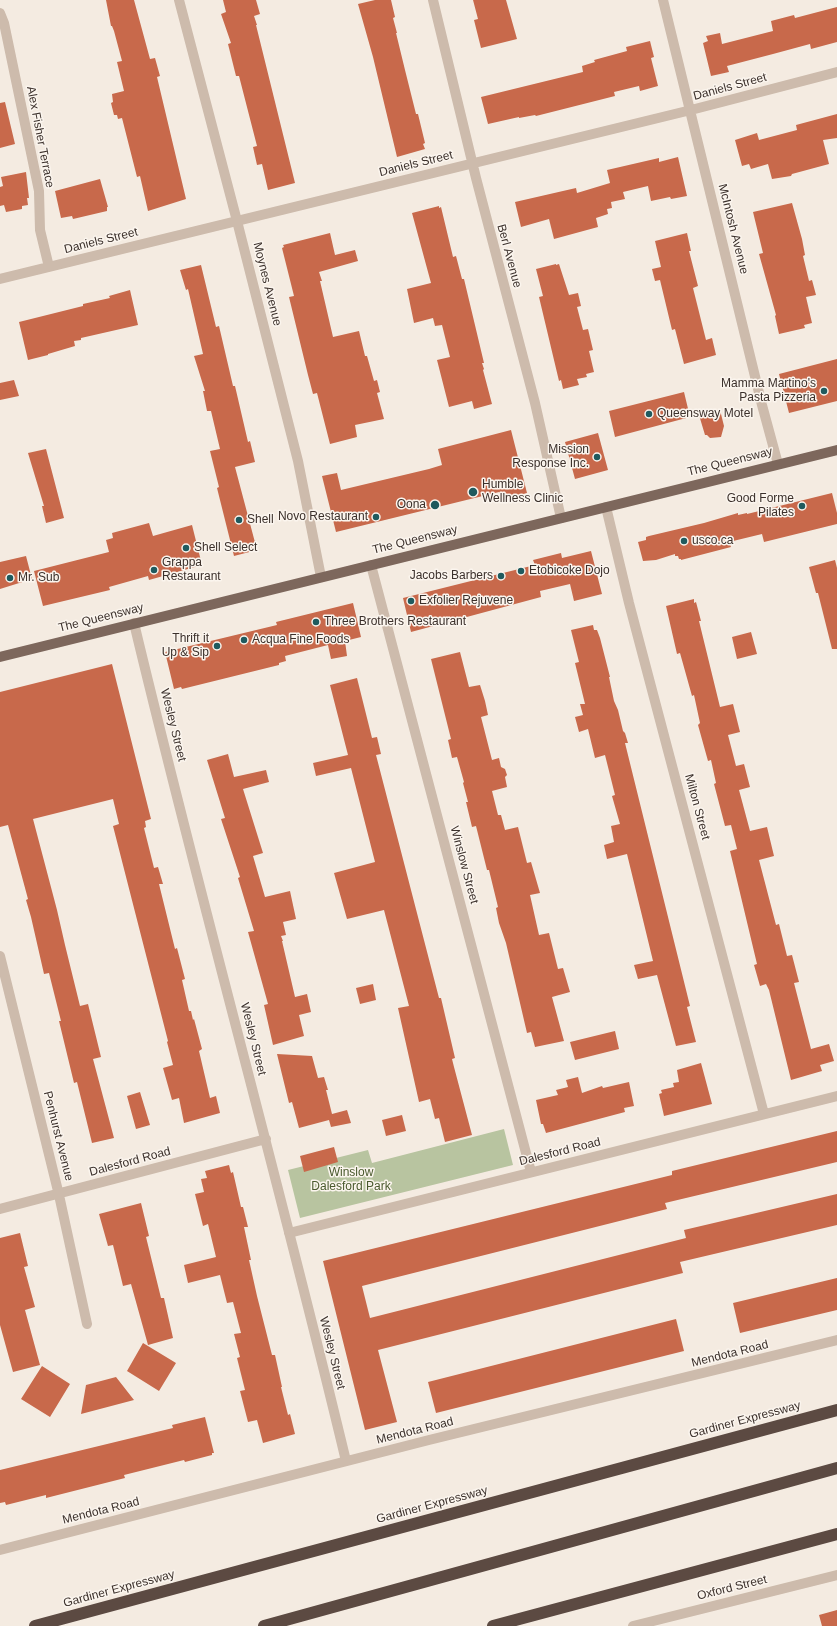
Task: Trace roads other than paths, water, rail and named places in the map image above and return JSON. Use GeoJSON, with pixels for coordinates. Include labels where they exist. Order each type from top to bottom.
{"type":"FeatureCollection","features":[{"type":"Feature","properties":{"kind":"highway","name":"Gardiner Expressway"},"geometry":{"type":"LineString","coordinates":[[34,1626],[837,1410]]}},
{"type":"Feature","properties":{"kind":"highway"},"geometry":{"type":"LineString","coordinates":[[264,1626],[837,1468]]}},
{"type":"Feature","properties":{"kind":"highway"},"geometry":{"type":"LineString","coordinates":[[494,1626],[837,1534]]}},
{"type":"Feature","properties":{"kind":"main road","name":"The Queensway"},"geometry":{"type":"LineString","coordinates":[[0,657],[321,576],[837,450]]}},
{"type":"Feature","properties":{"kind":"street","name":"Moynes Avenue"},"geometry":{"type":"LineString","coordinates":[[179,0],[298,460],[321,576]]}},
{"type":"Feature","properties":{"kind":"street","name":"Berl Avenue"},"geometry":{"type":"LineString","coordinates":[[433,0],[472,164],[534,403],[561,518]]}},
{"type":"Feature","properties":{"kind":"street","name":"McIntosh Avenue"},"geometry":{"type":"LineString","coordinates":[[663,0],[762,405],[778,464]]}},
{"type":"Feature","properties":{"kind":"street","name":"Alex Fisher Terrace"},"geometry":{"type":"LineString","coordinates":[[0,13],[4,23],[39,192],[40,230],[49,267]]}},
{"type":"Feature","properties":{"kind":"street","name":"Daniels Street"},"geometry":{"type":"LineString","coordinates":[[0,279],[691,110],[837,72]]}},
{"type":"Feature","properties":{"kind":"street","name":"Milton Street"},"geometry":{"type":"LineString","coordinates":[[606,507],[629,603],[764,1114]]}},
{"type":"Feature","properties":{"kind":"street","name":"Winslow Street"},"geometry":{"type":"LineString","coordinates":[[371,565],[531,1172]]}},
{"type":"Feature","properties":{"kind":"street","name":"Wesley Street"},"geometry":{"type":"LineString","coordinates":[[134,623],[158,723],[266,1140],[346,1462]]}},
{"type":"Feature","properties":{"kind":"street","name":"Penhurst Avenue"},"geometry":{"type":"LineString","coordinates":[[0,956],[59,1195],[87,1324]]}},
{"type":"Feature","properties":{"kind":"street","name":"Dalesford Road"},"geometry":{"type":"LineString","coordinates":[[288,1233],[837,1096]]}},
{"type":"Feature","properties":{"kind":"street","name":"Dalesford Road"},"geometry":{"type":"LineString","coordinates":[[0,1209],[59,1195],[266,1140]]}},
{"type":"Feature","properties":{"kind":"street","name":"Mendota Road"},"geometry":{"type":"LineString","coordinates":[[0,1550],[837,1340]]}},
{"type":"Feature","properties":{"kind":"street","name":"Oxford Street"},"geometry":{"type":"LineString","coordinates":[[633,1626],[837,1575]]}},
{"type":"Feature","properties":{"kind":"place","name":"Mamma Martino's Pasta Pizzeria"},"geometry":{"type":"Point","coordinates":[824,391]}},
{"type":"Feature","properties":{"kind":"place","name":"Queensway Motel"},"geometry":{"type":"Point","coordinates":[649,414]}},
{"type":"Feature","properties":{"kind":"place","name":"Mission Response Inc."},"geometry":{"type":"Point","coordinates":[597,457]}},
{"type":"Feature","properties":{"kind":"place","name":"Humble Wellness Clinic"},"geometry":{"type":"Point","coordinates":[473,492]}},
{"type":"Feature","properties":{"kind":"place","name":"Oona"},"geometry":{"type":"Point","coordinates":[435,505]}},
{"type":"Feature","properties":{"kind":"place","name":"Good Forme Pilates"},"geometry":{"type":"Point","coordinates":[802,506]}},
{"type":"Feature","properties":{"kind":"place","name":"Novo Restaurant"},"geometry":{"type":"Point","coordinates":[376,517]}},
{"type":"Feature","properties":{"kind":"place","name":"Shell"},"geometry":{"type":"Point","coordinates":[239,520]}},
{"type":"Feature","properties":{"kind":"place","name":"usco.ca"},"geometry":{"type":"Point","coordinates":[684,541]}},
{"type":"Feature","properties":{"kind":"place","name":"Shell Select"},"geometry":{"type":"Point","coordinates":[186,548]}},
{"type":"Feature","properties":{"kind":"place","name":"Grappa Restaurant"},"geometry":{"type":"Point","coordinates":[154,570]}},
{"type":"Feature","properties":{"kind":"place","name":"Etobicoke Dojo"},"geometry":{"type":"Point","coordinates":[521,571]}},
{"type":"Feature","properties":{"kind":"place","name":"Jacobs Barbers"},"geometry":{"type":"Point","coordinates":[501,576]}},
{"type":"Feature","properties":{"kind":"place","name":"Mr. Sub"},"geometry":{"type":"Point","coordinates":[10,578]}},
{"type":"Feature","properties":{"kind":"place","name":"Exfolier Rejuvene"},"geometry":{"type":"Point","coordinates":[411,601]}},
{"type":"Feature","properties":{"kind":"place","name":"Three Brothers Restaurant"},"geometry":{"type":"Point","coordinates":[316,622]}},
{"type":"Feature","properties":{"kind":"place","name":"Acqua Fine Foods"},"geometry":{"type":"Point","coordinates":[244,640]}},
{"type":"Feature","properties":{"kind":"place","name":"Thrift it Up & Sip"},"geometry":{"type":"Point","coordinates":[217,646]}},
{"type":"Feature","properties":{"kind":"park label","name":"Winslow Dalesford Park"},"geometry":{"type":"Point","coordinates":[351,1180]}}]}
